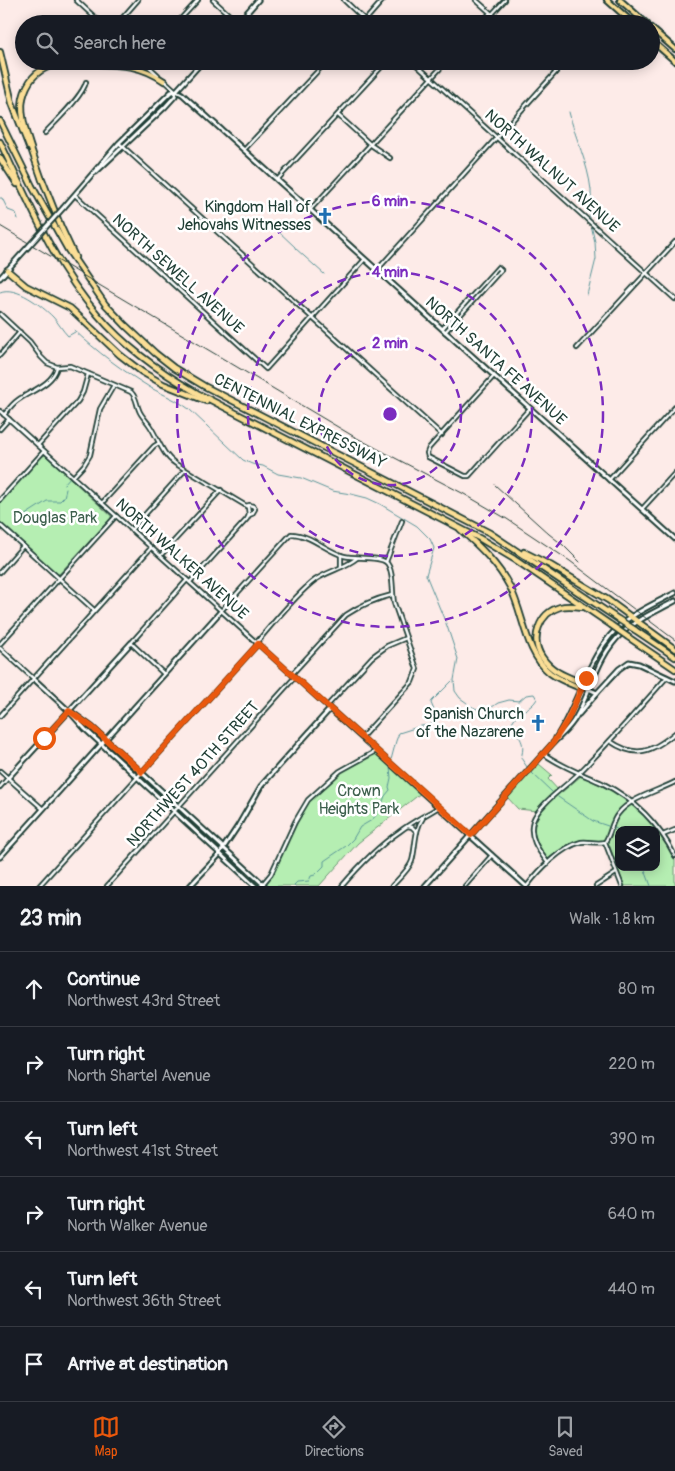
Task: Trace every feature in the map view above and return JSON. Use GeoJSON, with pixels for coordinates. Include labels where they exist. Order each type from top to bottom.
{"type":"FeatureCollection","features":[{"type":"Feature","properties":{"kind":"highway"},"geometry":{"type":"LineString","coordinates":[[0,52],[12,103],[61,227],[82,272]]}},
{"type":"Feature","properties":{"kind":"highway"},"geometry":{"type":"LineString","coordinates":[[42,180],[25,126],[22,108],[27,88],[33,79],[43,70]]}},
{"type":"Feature","properties":{"kind":"highway"},"geometry":{"type":"LineString","coordinates":[[146,70],[164,81]]}},
{"type":"Feature","properties":{"kind":"highway","name":"CENTENNIAL EXPRESSWAY"},"geometry":{"type":"LineString","coordinates":[[0,121],[32,186],[82,272],[106,304],[155,353],[181,372],[227,398],[468,521],[505,542],[675,657]]}},
{"type":"Feature","properties":{"kind":"highway","name":"CENTENNIAL EXPRESSWAY"},"geometry":{"type":"LineString","coordinates":[[0,142],[64,270],[96,314],[140,356],[164,374],[197,393],[496,547],[675,669]]}},
{"type":"Feature","properties":{"kind":"highway"},"geometry":{"type":"LineString","coordinates":[[0,158],[28,200]]}},
{"type":"Feature","properties":{"kind":"highway"},"geometry":{"type":"LineString","coordinates":[[7,270],[26,286],[70,308],[120,355],[150,377],[233,412]]}},
{"type":"Feature","properties":{"kind":"highway"},"geometry":{"type":"LineString","coordinates":[[453,524],[486,554],[505,579],[515,599],[532,646],[541,663],[556,677],[578,687],[582,686]]}},
{"type":"Feature","properties":{"kind":"highway"},"geometry":{"type":"LineString","coordinates":[[505,542],[608,600],[675,649]]}},
{"type":"Feature","properties":{"kind":"highway"},"geometry":{"type":"LineString","coordinates":[[582,686],[580,682],[557,672],[548,664],[540,655],[536,640],[540,623],[551,611],[564,606],[585,608]]}},
{"type":"Feature","properties":{"kind":"main road"},"geometry":{"type":"LineString","coordinates":[[244,15],[258,0]]}},
{"type":"Feature","properties":{"kind":"main road"},"geometry":{"type":"LineString","coordinates":[[608,0],[624,15]]}},
{"type":"Feature","properties":{"kind":"main road"},"geometry":{"type":"LineString","coordinates":[[620,0],[637,15]]}},
{"type":"Feature","properties":{"kind":"main road"},"geometry":{"type":"LineString","coordinates":[[660,36],[675,49]]}},
{"type":"Feature","properties":{"kind":"main road"},"geometry":{"type":"LineString","coordinates":[[660,48],[675,61]]}},
{"type":"Feature","properties":{"kind":"main road"},"geometry":{"type":"LineString","coordinates":[[93,174],[104,166],[174,98],[176,91],[195,70]]}},
{"type":"Feature","properties":{"kind":"main road"},"geometry":{"type":"LineString","coordinates":[[0,278],[75,196],[119,143],[171,92],[176,91]]}},
{"type":"Feature","properties":{"kind":"main road","name":"NORTH SANTA FE AVENUE"},"geometry":{"type":"LineString","coordinates":[[176,91],[182,94],[675,539]]}},
{"type":"Feature","properties":{"kind":"main road"},"geometry":{"type":"LineString","coordinates":[[425,886],[553,743],[568,719],[602,645],[614,631],[631,617],[675,593]]}},
{"type":"Feature","properties":{"kind":"main road"},"geometry":{"type":"LineString","coordinates":[[553,743],[568,729],[576,716],[608,648],[623,632],[675,601]]}},
{"type":"Feature","properties":{"kind":"main road"},"geometry":{"type":"LineString","coordinates":[[0,857],[222,611]]}},
{"type":"Feature","properties":{"kind":"main road"},"geometry":{"type":"LineString","coordinates":[[8,778],[131,643]]}},
{"type":"Feature","properties":{"kind":"main road"},"geometry":{"type":"LineString","coordinates":[[576,716],[622,666],[629,662],[639,664],[675,681]]}},
{"type":"Feature","properties":{"kind":"main road"},"geometry":{"type":"LineString","coordinates":[[34,679],[101,744],[255,886]]}},
{"type":"Feature","properties":{"kind":"main road"},"geometry":{"type":"LineString","coordinates":[[582,686],[597,693]]}},
{"type":"Feature","properties":{"kind":"main road"},"geometry":{"type":"LineString","coordinates":[[190,886],[219,853],[238,826],[261,786],[330,709]]}},
{"type":"Feature","properties":{"kind":"main road","name":"NORTH WALKER AVENUE"},"geometry":{"type":"LineString","coordinates":[[330,709],[527,886]]}},
{"type":"Feature","properties":{"kind":"main road"},"geometry":{"type":"LineString","coordinates":[[69,711],[88,723],[263,885]]}},
{"type":"Feature","properties":{"kind":"street"},"geometry":{"type":"LineString","coordinates":[[77,0],[93,15]]}},
{"type":"Feature","properties":{"kind":"street"},"geometry":{"type":"LineString","coordinates":[[125,15],[138,0]]}},
{"type":"Feature","properties":{"kind":"street"},"geometry":{"type":"LineString","coordinates":[[184,15],[198,0]]}},
{"type":"Feature","properties":{"kind":"street"},"geometry":{"type":"LineString","coordinates":[[213,0],[229,15]]}},
{"type":"Feature","properties":{"kind":"street"},"geometry":{"type":"LineString","coordinates":[[344,0],[360,15]]}},
{"type":"Feature","properties":{"kind":"street"},"geometry":{"type":"LineString","coordinates":[[370,15],[383,0]]}},
{"type":"Feature","properties":{"kind":"street"},"geometry":{"type":"LineString","coordinates":[[476,0],[491,14],[506,0]]}},
{"type":"Feature","properties":{"kind":"street","name":"NORTH SANTA FE AVENUE"},"geometry":{"type":"LineString","coordinates":[[152,70],[176,91]]}},
{"type":"Feature","properties":{"kind":"street"},"geometry":{"type":"LineString","coordinates":[[244,150],[319,70]]}},
{"type":"Feature","properties":{"kind":"street"},"geometry":{"type":"LineString","coordinates":[[277,180],[379,70]]}},
{"type":"Feature","properties":{"kind":"street","name":"NORTH WALNUT AVENUE"},"geometry":{"type":"LineString","coordinates":[[422,70],[675,299]]}},
{"type":"Feature","properties":{"kind":"street"},"geometry":{"type":"LineString","coordinates":[[310,210],[439,70]]}},
{"type":"Feature","properties":{"kind":"street"},"geometry":{"type":"LineString","coordinates":[[377,270],[556,72],[554,70]]}},
{"type":"Feature","properties":{"kind":"street"},"geometry":{"type":"LineString","coordinates":[[45,133],[85,88],[86,82]]}},
{"type":"Feature","properties":{"kind":"street"},"geometry":{"type":"LineString","coordinates":[[338,115],[371,145],[390,158]]}},
{"type":"Feature","properties":{"kind":"street"},"geometry":{"type":"LineString","coordinates":[[119,143],[442,435]]}},
{"type":"Feature","properties":{"kind":"street","name":"NORTH SEWELL AVENUE"},"geometry":{"type":"LineString","coordinates":[[75,196],[266,369],[312,318]]}},
{"type":"Feature","properties":{"kind":"street"},"geometry":{"type":"LineString","coordinates":[[577,348],[675,242]]}},
{"type":"Feature","properties":{"kind":"street"},"geometry":{"type":"LineString","coordinates":[[312,318],[365,259]]}},
{"type":"Feature","properties":{"kind":"street"},"geometry":{"type":"LineString","coordinates":[[498,267],[501,270],[443,330],[498,267]]}},
{"type":"Feature","properties":{"kind":"street"},"geometry":{"type":"LineString","coordinates":[[0,314],[30,342],[43,360],[57,367],[70,366],[133,394],[139,410],[168,458],[246,506],[249,514]]}},
{"type":"Feature","properties":{"kind":"street"},"geometry":{"type":"LineString","coordinates":[[0,355],[20,332]]}},
{"type":"Feature","properties":{"kind":"street"},"geometry":{"type":"LineString","coordinates":[[4,415],[17,401],[48,380],[57,367]]}},
{"type":"Feature","properties":{"kind":"street"},"geometry":{"type":"LineString","coordinates":[[38,446],[80,398],[88,374]]}},
{"type":"Feature","properties":{"kind":"street"},"geometry":{"type":"LineString","coordinates":[[494,376],[429,448],[427,454],[432,459],[464,476],[468,476],[530,408]]}},
{"type":"Feature","properties":{"kind":"street"},"geometry":{"type":"LineString","coordinates":[[73,477],[90,455],[99,412],[114,385]]}},
{"type":"Feature","properties":{"kind":"street"},"geometry":{"type":"LineString","coordinates":[[609,480],[675,407]]}},
{"type":"Feature","properties":{"kind":"street","name":"NORTH WALKER AVENUE"},"geometry":{"type":"LineString","coordinates":[[0,411],[330,709]]}},
{"type":"Feature","properties":{"kind":"street"},"geometry":{"type":"LineString","coordinates":[[0,429],[8,419]]}},
{"type":"Feature","properties":{"kind":"street"},"geometry":{"type":"LineString","coordinates":[[102,503],[154,446],[159,443]]}},
{"type":"Feature","properties":{"kind":"street"},"geometry":{"type":"LineString","coordinates":[[0,500],[44,451]]}},
{"type":"Feature","properties":{"kind":"street"},"geometry":{"type":"LineString","coordinates":[[131,530],[185,470]]}},
{"type":"Feature","properties":{"kind":"street"},"geometry":{"type":"LineString","coordinates":[[642,509],[675,472]]}},
{"type":"Feature","properties":{"kind":"street"},"geometry":{"type":"LineString","coordinates":[[160,556],[221,490]]}},
{"type":"Feature","properties":{"kind":"street"},"geometry":{"type":"LineString","coordinates":[[164,674],[131,643],[247,519],[249,514],[252,514],[255,509],[253,506],[249,504],[246,506]]}},
{"type":"Feature","properties":{"kind":"street"},"geometry":{"type":"LineString","coordinates":[[0,644],[116,516]]}},
{"type":"Feature","properties":{"kind":"street"},"geometry":{"type":"LineString","coordinates":[[386,562],[402,522]]}},
{"type":"Feature","properties":{"kind":"street"},"geometry":{"type":"LineString","coordinates":[[0,525],[94,610]]}},
{"type":"Feature","properties":{"kind":"street"},"geometry":{"type":"LineString","coordinates":[[222,611],[291,534],[304,536],[341,555],[379,559],[386,562],[391,571],[392,594],[417,669],[412,682],[362,738]]}},
{"type":"Feature","properties":{"kind":"street"},"geometry":{"type":"LineString","coordinates":[[0,572],[23,546]]}},
{"type":"Feature","properties":{"kind":"street"},"geometry":{"type":"LineString","coordinates":[[0,716],[151,548]]}},
{"type":"Feature","properties":{"kind":"street"},"geometry":{"type":"LineString","coordinates":[[341,555],[341,567]]}},
{"type":"Feature","properties":{"kind":"street"},"geometry":{"type":"LineString","coordinates":[[39,886],[297,597],[314,581],[353,562],[356,558]]}},
{"type":"Feature","properties":{"kind":"street"},"geometry":{"type":"LineString","coordinates":[[292,674],[346,616],[368,602],[392,594]]}},
{"type":"Feature","properties":{"kind":"street"},"geometry":{"type":"LineString","coordinates":[[327,706],[372,657],[387,646],[406,638]]}},
{"type":"Feature","properties":{"kind":"street"},"geometry":{"type":"LineString","coordinates":[[0,648],[34,679]]}},
{"type":"Feature","properties":{"kind":"street"},"geometry":{"type":"LineString","coordinates":[[548,863],[534,842],[532,830],[536,816],[542,807],[579,774],[667,677]]}},
{"type":"Feature","properties":{"kind":"street","name":"NORTHWEST 40TH STREET"},"geometry":{"type":"LineString","coordinates":[[107,886],[295,678]]}},
{"type":"Feature","properties":{"kind":"street"},"geometry":{"type":"LineString","coordinates":[[609,741],[626,750],[640,752],[655,747],[675,733]]}},
{"type":"Feature","properties":{"kind":"street"},"geometry":{"type":"LineString","coordinates":[[263,885],[271,874],[294,822],[308,800],[340,771],[376,751]]}},
{"type":"Feature","properties":{"kind":"street"},"geometry":{"type":"LineString","coordinates":[[544,754],[557,763],[609,787],[632,802],[651,820],[663,835],[675,856]]}},
{"type":"Feature","properties":{"kind":"street"},"geometry":{"type":"LineString","coordinates":[[0,771],[43,809]]}},
{"type":"Feature","properties":{"kind":"street"},"geometry":{"type":"LineString","coordinates":[[0,787],[8,778]]}},
{"type":"Feature","properties":{"kind":"street"},"geometry":{"type":"LineString","coordinates":[[605,842],[618,814],[632,802],[675,782]]}},
{"type":"Feature","properties":{"kind":"street"},"geometry":{"type":"LineString","coordinates":[[342,886],[378,848],[408,826],[439,807]]}},
{"type":"Feature","properties":{"kind":"street"},"geometry":{"type":"LineString","coordinates":[[392,886],[410,864],[420,822],[425,815]]}},
{"type":"Feature","properties":{"kind":"street"},"geometry":{"type":"LineString","coordinates":[[408,826],[412,827],[417,833]]}},
{"type":"Feature","properties":{"kind":"street"},"geometry":{"type":"LineString","coordinates":[[663,835],[675,830]]}},
{"type":"Feature","properties":{"kind":"street"},"geometry":{"type":"LineString","coordinates":[[527,886],[548,863],[566,849],[584,842],[605,842]]}},
{"type":"Feature","properties":{"kind":"street"},"geometry":{"type":"LineString","coordinates":[[605,842],[622,886]]}},
{"type":"Feature","properties":{"kind":"street"},"geometry":{"type":"LineString","coordinates":[[465,886],[492,855]]}},
{"type":"Feature","properties":{"kind":"street"},"geometry":{"type":"LineString","coordinates":[[596,886],[616,873]]}},
{"type":"Feature","properties":{"kind":"green space","name":"Douglas Park"},"geometry":{"type":"Polygon","coordinates":[[[45,455],[111,516],[59,574],[0,523],[0,502],[41,457],[45,455]]]}},
{"type":"Feature","properties":{"kind":"green space"},"geometry":{"type":"Polygon","coordinates":[[[106,743],[139,772],[136,774],[104,745],[106,743]]]}},
{"type":"Feature","properties":{"kind":"green space","name":"Crown Heights Park"},"geometry":{"type":"Polygon","coordinates":[[[377,754],[421,793],[358,843],[319,886],[267,886],[266,883],[275,871],[292,832],[309,802],[343,771],[377,754]]]}},
{"type":"Feature","properties":{"kind":"green space"},"geometry":{"type":"Polygon","coordinates":[[[539,764],[552,775],[548,779],[561,793],[581,776],[615,792],[645,815],[654,826],[615,826],[615,861],[609,844],[605,840],[575,842],[550,859],[547,858],[535,836],[535,826],[540,813],[518,809],[508,798],[539,764]]]}},
{"type":"Feature","properties":{"kind":"green space"},"geometry":{"type":"Polygon","coordinates":[[[142,776],[176,806],[173,809],[140,778],[142,776]]]}},
{"type":"Feature","properties":{"kind":"green space"},"geometry":{"type":"Polygon","coordinates":[[[179,810],[219,848],[215,847],[178,812],[179,810]]]}},
{"type":"Feature","properties":{"kind":"green space"},"geometry":{"type":"Polygon","coordinates":[[[660,834],[675,860],[675,886],[625,886],[619,871],[660,871],[660,834]]]}},
{"type":"Feature","properties":{"kind":"green space"},"geometry":{"type":"Polygon","coordinates":[[[225,853],[259,883],[258,886],[224,855],[225,853]]]}},
{"type":"Feature","properties":{"kind":"waterway"},"geometry":{"type":"LineString","coordinates":[[569,112],[589,180],[591,194],[590,221]]}},
{"type":"Feature","properties":{"kind":"waterway"},"geometry":{"type":"LineString","coordinates":[[0,198],[2,198],[8,210],[16,213],[18,219]]}},
{"type":"Feature","properties":{"kind":"waterway"},"geometry":{"type":"LineString","coordinates":[[587,295],[596,259],[591,225]]}},
{"type":"Feature","properties":{"kind":"waterway"},"geometry":{"type":"LineString","coordinates":[[277,230],[324,274]]}},
{"type":"Feature","properties":{"kind":"waterway"},"geometry":{"type":"LineString","coordinates":[[0,292],[13,291],[21,294],[42,307],[53,317],[68,336],[75,332]]}},
{"type":"Feature","properties":{"kind":"waterway"},"geometry":{"type":"LineString","coordinates":[[73,329],[91,346],[120,368],[189,409],[243,460],[263,466],[278,474],[301,478],[332,491],[367,498],[417,526],[430,539],[434,548],[426,575],[458,659],[454,680],[455,691],[467,703]]}},
{"type":"Feature","properties":{"kind":"waterway"},"geometry":{"type":"LineString","coordinates":[[64,484],[71,476]]}},
{"type":"Feature","properties":{"kind":"waterway"},"geometry":{"type":"LineString","coordinates":[[19,519],[47,501],[60,501],[64,497],[66,489]]}},
{"type":"Feature","properties":{"kind":"waterway"},"geometry":{"type":"LineString","coordinates":[[391,760],[399,733],[430,725],[436,715],[431,703],[452,681]]}},
{"type":"Feature","properties":{"kind":"waterway"},"geometry":{"type":"LineString","coordinates":[[470,706],[477,709],[492,707],[509,700],[519,701],[526,695],[534,694],[537,699],[534,703],[512,722],[522,742],[521,758],[527,767]]}},
{"type":"Feature","properties":{"kind":"waterway"},"geometry":{"type":"LineString","coordinates":[[295,886],[297,882],[309,881],[311,876],[315,875],[324,866],[324,861],[346,846],[360,827],[372,820],[377,814],[375,812],[380,809],[385,796],[390,790],[390,767]]}},
{"type":"Feature","properties":{"kind":"waterway"},"geometry":{"type":"LineString","coordinates":[[532,773],[552,792]]}},
{"type":"Feature","properties":{"kind":"waterway"},"geometry":{"type":"LineString","coordinates":[[558,797],[593,821],[608,826]]}},
{"type":"Feature","properties":{"kind":"waterway"},"geometry":{"type":"LineString","coordinates":[[645,871],[651,886]]}},
{"type":"Feature","properties":{"kind":"railway"},"geometry":{"type":"LineString","coordinates":[[0,226],[353,436],[464,494],[507,519],[570,561],[675,640]]}},
{"type":"Feature","properties":{"kind":"railway"},"geometry":{"type":"LineString","coordinates":[[495,485],[580,562]]}},
{"type":"Feature","properties":{"kind":"place","name":"Kingdom Hall of Jehovahs Witnesses"},"geometry":{"type":"Point","coordinates":[325,216]}},
{"type":"Feature","properties":{"kind":"place","name":"Spanish Church of the Nazarene"},"geometry":{"type":"Point","coordinates":[538,723]}},
{"type":"Feature","properties":{"kind":"route"},"geometry":{"type":"LineString","coordinates":[[44,738],[69,711],[73,712],[142,772],[258,644],[471,835],[553,743],[568,719],[586,678]]}}]}
